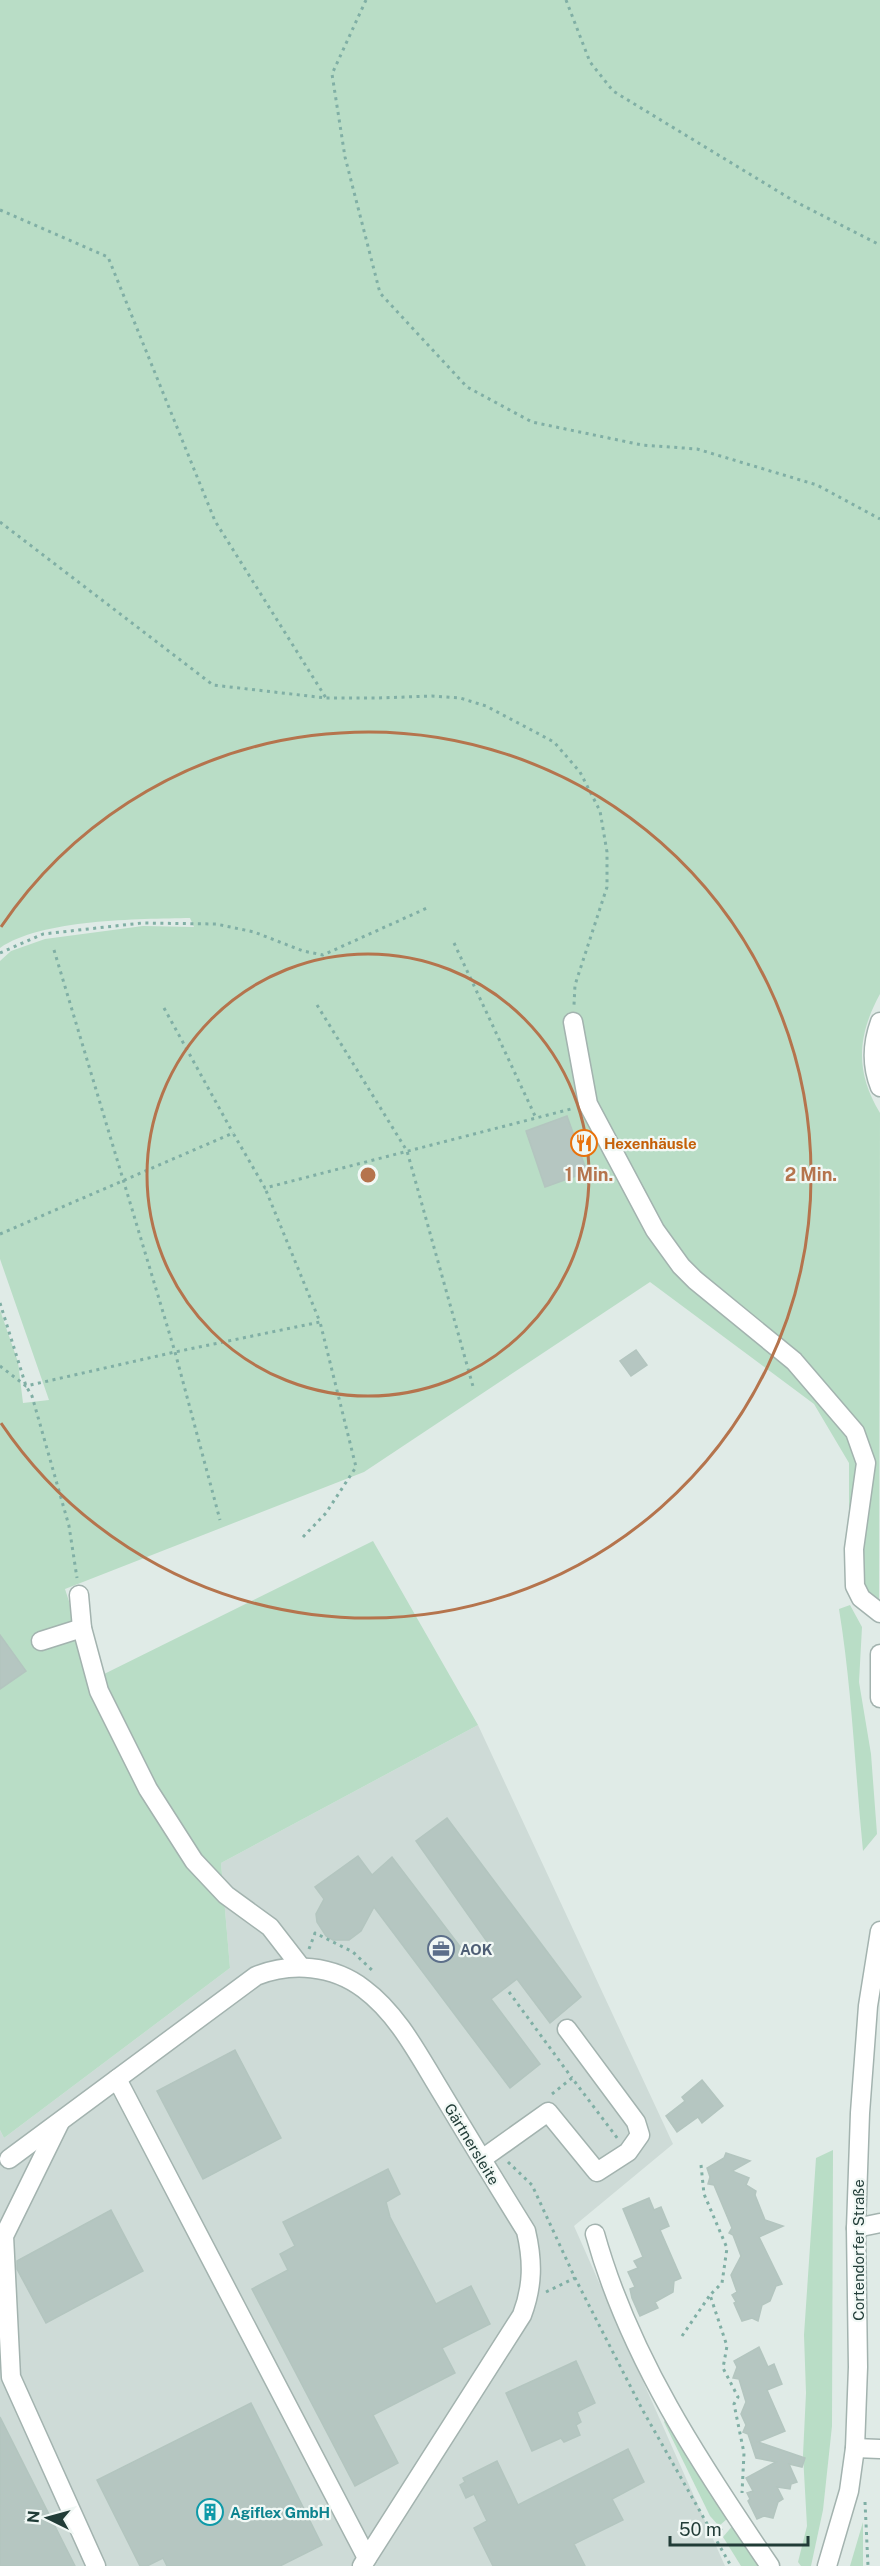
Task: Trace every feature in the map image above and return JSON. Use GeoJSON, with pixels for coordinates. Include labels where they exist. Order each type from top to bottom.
{"type":"FeatureCollection","features":[{"type":"Feature","properties":{"kind":"street"},"geometry":{"type":"LineString","coordinates":[[573,1022],[588,1104],[640,1204],[681,1266],[741,1320],[794,1361],[855,1432],[866,1463],[854,1549],[855,1586],[861,1598],[880,1613]]}},
{"type":"Feature","properties":{"kind":"street"},"geometry":{"type":"LineString","coordinates":[[880,1022],[875,1037],[873,1063],[880,1087]]}},
{"type":"Feature","properties":{"kind":"street"},"geometry":{"type":"LineString","coordinates":[[80,1595],[82,1628],[99,1691],[143,1779],[194,1860],[226,1895],[270,1927],[301,1967]]}},
{"type":"Feature","properties":{"kind":"street"},"geometry":{"type":"LineString","coordinates":[[40,1641],[82,1628]]}},
{"type":"Feature","properties":{"kind":"street"},"geometry":{"type":"LineString","coordinates":[[880,1654],[880,1698]]}},
{"type":"Feature","properties":{"kind":"street","name":"Cortendorfer Straße"},"geometry":{"type":"LineString","coordinates":[[827,2566],[849,2492],[855,2448],[858,2367],[856,2228],[860,2113],[868,2006],[880,1931]]}},
{"type":"Feature","properties":{"kind":"street","name":"Gärtnersleite"},"geometry":{"type":"LineString","coordinates":[[9,2159],[256,1976],[271,1970],[314,1967],[348,1979],[378,2000],[405,2032],[526,2231],[532,2257],[531,2285],[522,2315],[364,2562]]}},
{"type":"Feature","properties":{"kind":"street"},"geometry":{"type":"LineString","coordinates":[[482,2159],[548,2112],[597,2172],[628,2152],[640,2135],[636,2122],[567,2029]]}},
{"type":"Feature","properties":{"kind":"street","name":"Gärtnersleite"},"geometry":{"type":"LineString","coordinates":[[117,2079],[364,2562]]}},
{"type":"Feature","properties":{"kind":"street"},"geometry":{"type":"LineString","coordinates":[[61,2120],[4,2236],[11,2377],[96,2566]]}},
{"type":"Feature","properties":{"kind":"street"},"geometry":{"type":"LineString","coordinates":[[856,2228],[880,2223]]}},
{"type":"Feature","properties":{"kind":"street"},"geometry":{"type":"LineString","coordinates":[[595,2234],[608,2281],[639,2352],[674,2418],[770,2566]]}},
{"type":"Feature","properties":{"kind":"street"},"geometry":{"type":"LineString","coordinates":[[855,2448],[880,2449]]}},
{"type":"Feature","properties":{"kind":"path"},"geometry":{"type":"LineString","coordinates":[[366,0],[332,74],[345,157],[380,293],[467,387],[532,423],[642,445],[697,449],[817,485],[880,519]]}},
{"type":"Feature","properties":{"kind":"path"},"geometry":{"type":"LineString","coordinates":[[566,0],[590,62],[613,91],[794,201],[880,245]]}},
{"type":"Feature","properties":{"kind":"path"},"geometry":{"type":"LineString","coordinates":[[0,210],[108,257],[214,521],[326,698]]}},
{"type":"Feature","properties":{"kind":"path"},"geometry":{"type":"LineString","coordinates":[[0,522],[213,685],[326,698],[432,696],[469,700],[486,706],[554,742],[580,772],[600,812],[607,852],[607,887],[575,985],[573,1022]]}},
{"type":"Feature","properties":{"kind":"path"},"geometry":{"type":"LineString","coordinates":[[0,953],[43,934],[142,923],[216,924],[254,932],[303,951],[323,955],[427,908]]}},
{"type":"Feature","properties":{"kind":"path"},"geometry":{"type":"LineString","coordinates":[[454,943],[536,1118]]}},
{"type":"Feature","properties":{"kind":"path"},"geometry":{"type":"LineString","coordinates":[[54,950],[175,1352],[220,1520]]}},
{"type":"Feature","properties":{"kind":"path"},"geometry":{"type":"LineString","coordinates":[[317,1005],[407,1151],[474,1390]]}},
{"type":"Feature","properties":{"kind":"path"},"geometry":{"type":"LineString","coordinates":[[164,1008],[265,1188],[320,1322],[356,1467],[326,1513],[303,1537]]}},
{"type":"Feature","properties":{"kind":"path"},"geometry":{"type":"LineString","coordinates":[[265,1188],[588,1104]]}},
{"type":"Feature","properties":{"kind":"path"},"geometry":{"type":"LineString","coordinates":[[0,1234],[233,1132]]}},
{"type":"Feature","properties":{"kind":"path"},"geometry":{"type":"LineString","coordinates":[[0,1303],[26,1386],[32,1396],[69,1526],[80,1595]]}},
{"type":"Feature","properties":{"kind":"path"},"geometry":{"type":"LineString","coordinates":[[26,1386],[320,1322]]}},
{"type":"Feature","properties":{"kind":"path"},"geometry":{"type":"LineString","coordinates":[[0,1365],[26,1386]]}},
{"type":"Feature","properties":{"kind":"path"},"geometry":{"type":"LineString","coordinates":[[509,1992],[628,2152]]}},
{"type":"Feature","properties":{"kind":"path"},"geometry":{"type":"LineString","coordinates":[[548,2112],[552,2095],[572,2078]]}},
{"type":"Feature","properties":{"kind":"path"},"geometry":{"type":"LineString","coordinates":[[682,2336],[710,2295],[723,2283],[727,2248],[704,2193],[701,2164]]}},
{"type":"Feature","properties":{"kind":"path"},"geometry":{"type":"LineString","coordinates":[[528,2301],[575,2278]]}},
{"type":"Feature","properties":{"kind":"path"},"geometry":{"type":"LineString","coordinates":[[710,2295],[726,2346],[723,2368],[738,2397],[734,2404],[744,2453],[741,2524]]}},
{"type":"Feature","properties":{"kind":"shaded area"},"geometry":{"type":"Polygon","coordinates":[[[478,1725],[673,2144],[574,2226],[725,2566],[0,2566],[0,2130],[4,2138],[230,1968],[221,1863],[478,1725]]]}},
{"type":"Feature","properties":{"kind":"green space"},"geometry":{"type":"Polygon","coordinates":[[[0,0],[880,0],[880,994],[867,1025],[862,1054],[866,1083],[880,1113],[879,1599],[849,1584],[849,1463],[814,1404],[650,1282],[364,1472],[65,1589],[94,1679],[373,1541],[478,1725],[221,1863],[230,1968],[4,2138],[0,2130],[0,1310],[18,1362],[23,1403],[49,1400],[0,1259],[0,961],[11,951],[45,939],[143,926],[194,927],[190,918],[91,922],[40,931],[18,938],[0,948],[0,0]]]}},
{"type":"Feature","properties":{"kind":"green space"},"geometry":{"type":"Polygon","coordinates":[[[850,1605],[862,1627],[859,1682],[871,1754],[877,1834],[863,1851],[850,1699],[839,1609],[850,1605]]]}},
{"type":"Feature","properties":{"kind":"green space"},"geometry":{"type":"Polygon","coordinates":[[[833,2150],[832,2426],[823,2510],[811,2566],[801,2566],[798,2562],[807,2526],[803,2455],[806,2393],[804,2335],[816,2158],[833,2150]]]}},
{"type":"Feature","properties":{"kind":"green space"},"geometry":{"type":"Polygon","coordinates":[[[668,2416],[728,2518],[719,2526],[710,2516],[664,2422],[668,2416]]]}},
{"type":"Feature","properties":{"kind":"green space"},"geometry":{"type":"Polygon","coordinates":[[[863,2522],[863,2566],[850,2566],[863,2522]]]}},
{"type":"Feature","properties":{"kind":"green space"},"geometry":{"type":"Polygon","coordinates":[[[734,2524],[762,2566],[741,2566],[723,2537],[734,2524]]]}},
{"type":"Feature","properties":{"kind":"building"},"geometry":{"type":"Polygon","coordinates":[[[567,1116],[587,1172],[545,1187],[526,1131],[567,1116]]]}},
{"type":"Feature","properties":{"kind":"building"},"geometry":{"type":"Polygon","coordinates":[[[636,1350],[647,1365],[631,1376],[620,1361],[636,1350]]]}},
{"type":"Feature","properties":{"kind":"building"},"geometry":{"type":"Polygon","coordinates":[[[0,1635],[26,1671],[0,1689],[0,1635]]]}},
{"type":"Feature","properties":{"kind":"building","name":"AOK"},"geometry":{"type":"Polygon","coordinates":[[[447,1818],[581,1997],[550,2023],[517,1979],[491,1999],[540,2064],[510,2088],[374,1907],[361,1931],[349,1940],[333,1940],[326,1936],[317,1922],[316,1914],[324,1899],[315,1887],[358,1856],[372,1875],[392,1857],[468,1957],[488,1943],[416,1841],[447,1818]]]}},
{"type":"Feature","properties":{"kind":"building"},"geometry":{"type":"Polygon","coordinates":[[[235,2050],[281,2138],[203,2179],[157,2091],[235,2050]]]}},
{"type":"Feature","properties":{"kind":"building"},"geometry":{"type":"Polygon","coordinates":[[[702,2080],[723,2106],[702,2123],[698,2117],[677,2132],[666,2116],[685,2101],[682,2097],[702,2080]]]}},
{"type":"Feature","properties":{"kind":"building"},"geometry":{"type":"Polygon","coordinates":[[[726,2153],[750,2161],[732,2171],[749,2178],[746,2185],[756,2191],[755,2195],[765,2220],[783,2226],[759,2237],[782,2284],[776,2286],[770,2301],[762,2305],[758,2321],[752,2318],[742,2321],[734,2303],[736,2302],[732,2295],[737,2292],[731,2275],[741,2256],[733,2235],[729,2233],[732,2228],[714,2185],[708,2184],[710,2177],[707,2168],[724,2158],[726,2153]]]}},
{"type":"Feature","properties":{"kind":"building"},"geometry":{"type":"Polygon","coordinates":[[[388,2169],[400,2194],[386,2202],[390,2217],[436,2304],[471,2286],[490,2324],[442,2348],[455,2373],[373,2415],[398,2463],[355,2486],[252,2289],[288,2270],[280,2254],[295,2246],[283,2222],[388,2169]]]}},
{"type":"Feature","properties":{"kind":"building"},"geometry":{"type":"Polygon","coordinates":[[[649,2198],[654,2210],[661,2207],[669,2226],[660,2230],[681,2278],[674,2281],[673,2292],[655,2302],[658,2308],[640,2316],[632,2298],[630,2289],[635,2287],[628,2272],[638,2268],[634,2261],[643,2257],[623,2209],[649,2198]]]}},
{"type":"Feature","properties":{"kind":"building"},"geometry":{"type":"Polygon","coordinates":[[[111,2210],[143,2271],[46,2323],[17,2269],[17,2261],[111,2210]]]}},
{"type":"Feature","properties":{"kind":"building"},"geometry":{"type":"Polygon","coordinates":[[[759,2347],[768,2367],[774,2364],[782,2384],[767,2390],[785,2431],[758,2442],[805,2458],[802,2467],[789,2464],[797,2482],[791,2484],[790,2489],[777,2487],[783,2499],[778,2502],[773,2518],[764,2516],[757,2519],[748,2501],[750,2499],[747,2493],[753,2491],[746,2478],[776,2462],[756,2458],[748,2434],[743,2432],[746,2425],[741,2414],[746,2402],[739,2379],[733,2378],[737,2367],[734,2361],[759,2347]]]}},
{"type":"Feature","properties":{"kind":"building"},"geometry":{"type":"Polygon","coordinates":[[[576,2361],[595,2403],[577,2412],[581,2422],[576,2425],[580,2435],[564,2442],[561,2438],[532,2451],[506,2393],[576,2361]]]}},
{"type":"Feature","properties":{"kind":"building","name":"Agiflex GmbH"},"geometry":{"type":"Polygon","coordinates":[[[251,2403],[322,2545],[280,2566],[167,2566],[163,2558],[147,2566],[140,2566],[97,2480],[251,2403]]]}},
{"type":"Feature","properties":{"kind":"building"},"geometry":{"type":"Polygon","coordinates":[[[0,2417],[75,2566],[0,2566],[0,2417]]]}},
{"type":"Feature","properties":{"kind":"building"},"geometry":{"type":"Polygon","coordinates":[[[628,2449],[644,2482],[612,2499],[623,2520],[574,2544],[585,2566],[493,2566],[474,2528],[487,2521],[474,2494],[466,2498],[460,2485],[465,2482],[463,2478],[497,2461],[518,2505],[628,2449]]]}},
{"type":"Feature","properties":{"kind":"place","name":"Hexenhäusle"},"geometry":{"type":"Point","coordinates":[584,1143]}},
{"type":"Feature","properties":{"kind":"place","name":"AOK"},"geometry":{"type":"Point","coordinates":[441,1949]}},
{"type":"Feature","properties":{"kind":"place","name":"Agiflex GmbH"},"geometry":{"type":"Point","coordinates":[210,2512]}}]}
